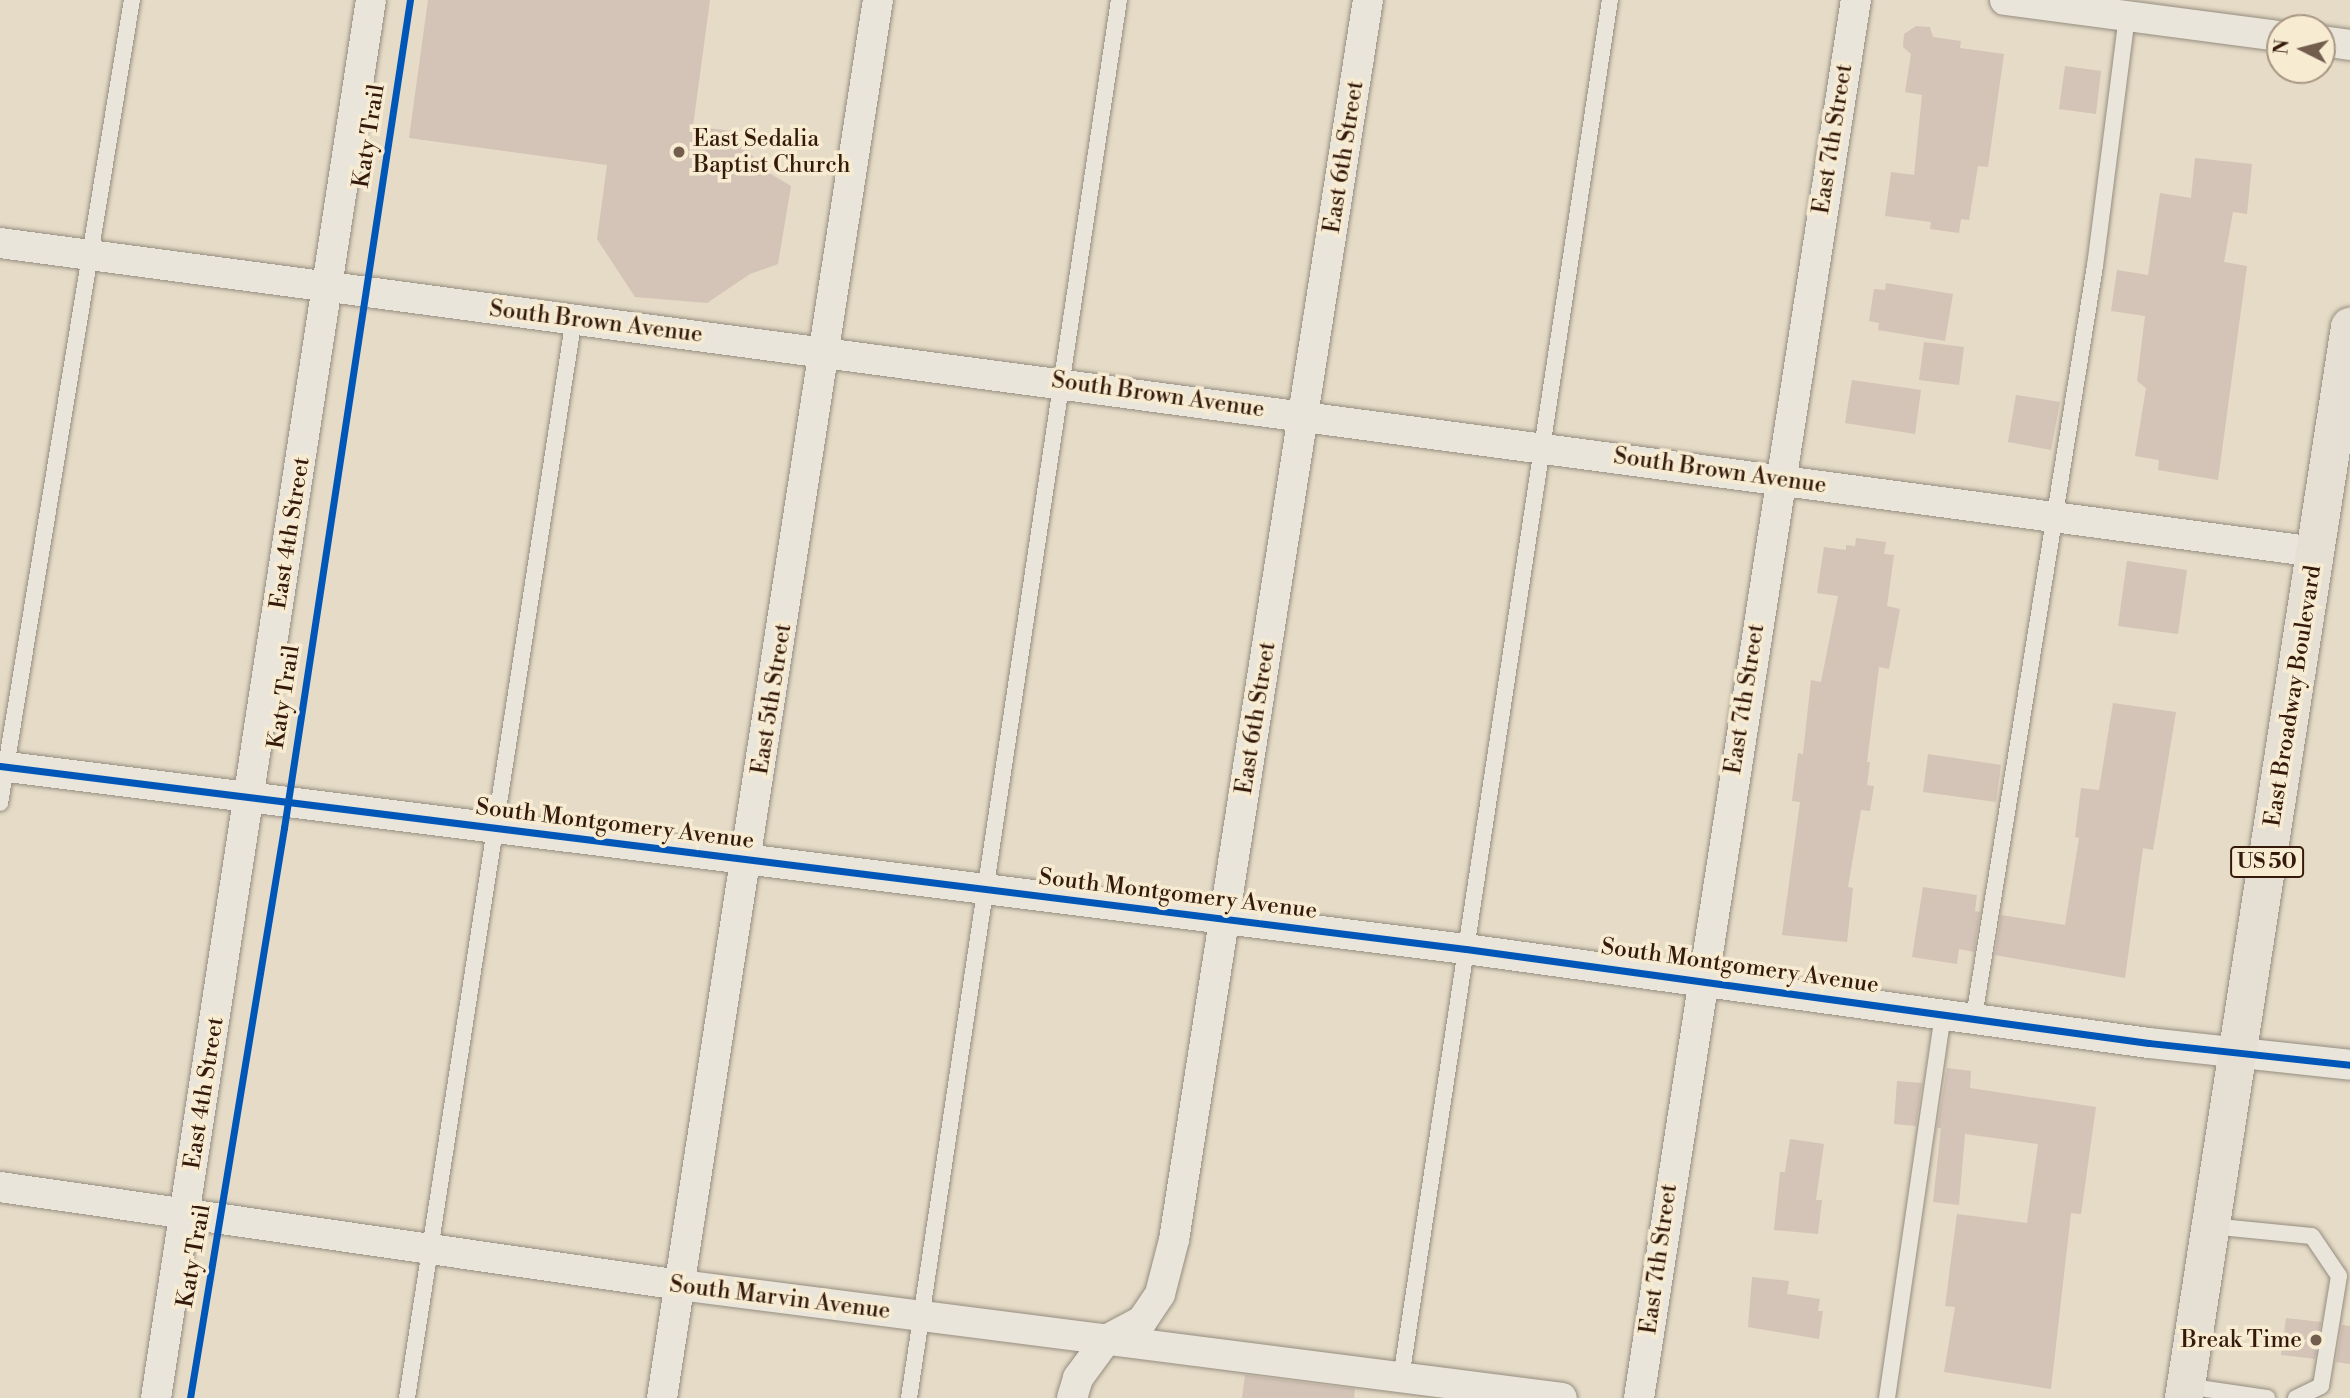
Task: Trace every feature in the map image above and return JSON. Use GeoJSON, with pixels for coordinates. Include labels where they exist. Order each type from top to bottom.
{"type":"FeatureCollection","features":[{"type":"Feature","properties":{"kind":"highway","name":"East Broadway Boulevard"},"geometry":{"type":"LineString","coordinates":[[2185,1392],[2350,327]]}},
{"type":"Feature","properties":{"kind":"street","name":"East 4th Street"},"geometry":{"type":"LineString","coordinates":[[156,1398],[371,0]]}},
{"type":"Feature","properties":{"kind":"street","name":"East 5th Street"},"geometry":{"type":"LineString","coordinates":[[662,1398],[748,859],[878,0]]}},
{"type":"Feature","properties":{"kind":"street","name":"East 6th Street"},"geometry":{"type":"LineString","coordinates":[[1072,1398],[1078,1378],[1106,1340],[1142,1321],[1160,1294],[1174,1240],[1368,0]]}},
{"type":"Feature","properties":{"kind":"street","name":"East 7th Street"},"geometry":{"type":"LineString","coordinates":[[1639,1398],[1700,981],[1856,0]]}},
{"type":"Feature","properties":{"kind":"street"},"geometry":{"type":"LineString","coordinates":[[2005,0],[2097,6],[2127,16],[2266,34]]}},
{"type":"Feature","properties":{"kind":"street","name":"South Brown Avenue"},"geometry":{"type":"LineString","coordinates":[[0,243],[327,290],[574,318],[825,351],[2315,552]]}},
{"type":"Feature","properties":{"kind":"street","name":"South Montgomery Avenue"},"geometry":{"type":"LineString","coordinates":[[3,766],[1466,949],[2238,1054],[2350,1065]]}},
{"type":"Feature","properties":{"kind":"street","name":"South Marvin Avenue"},"geometry":{"type":"LineString","coordinates":[[0,1187],[185,1216],[680,1285],[1562,1398]]}},
{"type":"Feature","properties":{"kind":"lane"},"geometry":{"type":"LineString","coordinates":[[0,803],[3,766],[132,0]]}},
{"type":"Feature","properties":{"kind":"lane"},"geometry":{"type":"LineString","coordinates":[[909,1398],[988,889],[1119,0]]}},
{"type":"Feature","properties":{"kind":"lane"},"geometry":{"type":"LineString","coordinates":[[1401,1378],[1610,0]]}},
{"type":"Feature","properties":{"kind":"lane"},"geometry":{"type":"LineString","coordinates":[[1974,1017],[2051,516],[2095,266],[2127,16]]}},
{"type":"Feature","properties":{"kind":"lane"},"geometry":{"type":"LineString","coordinates":[[407,1398],[574,318]]}},
{"type":"Feature","properties":{"kind":"lane"},"geometry":{"type":"LineString","coordinates":[[1887,1398],[1942,1012]]}},
{"type":"Feature","properties":{"kind":"lane"},"geometry":{"type":"LineString","coordinates":[[2210,1226],[2312,1236],[2339,1276],[2321,1392],[2296,1398]]}},
{"type":"Feature","properties":{"kind":"lane"},"geometry":{"type":"LineString","coordinates":[[2185,1392],[2267,1398]]}},
{"type":"Feature","properties":{"kind":"building","name":"East Sedalia Baptist Church"},"geometry":{"type":"Polygon","coordinates":[[[428,0],[710,0],[693,126],[732,131],[764,170],[791,186],[778,264],[750,274],[707,303],[635,297],[597,239],[607,165],[409,138],[428,0]]]}},
{"type":"Feature","properties":{"kind":"building"},"geometry":{"type":"Polygon","coordinates":[[[1916,26],[1930,27],[1933,37],[1961,41],[1960,48],[2004,54],[1988,167],[1978,166],[1969,220],[1961,219],[1959,233],[1930,229],[1931,222],[1885,216],[1891,172],[1914,175],[1922,95],[1905,92],[1911,54],[1903,47],[1904,34],[1916,26]]]}},
{"type":"Feature","properties":{"kind":"building"},"geometry":{"type":"Polygon","coordinates":[[[2065,66],[2101,71],[2096,114],[2059,109],[2065,66]]]}},
{"type":"Feature","properties":{"kind":"building"},"geometry":{"type":"Polygon","coordinates":[[[2195,158],[2252,164],[2247,214],[2233,212],[2224,262],[2247,266],[2218,480],[2158,470],[2159,460],[2135,456],[2146,388],[2137,381],[2145,316],[2111,311],[2117,270],[2148,275],[2160,193],[2191,198],[2195,158]]]}},
{"type":"Feature","properties":{"kind":"building"},"geometry":{"type":"Polygon","coordinates":[[[1886,283],[1953,294],[1945,341],[1878,330],[1879,323],[1869,321],[1874,289],[1885,290],[1886,283]]]}},
{"type":"Feature","properties":{"kind":"building"},"geometry":{"type":"Polygon","coordinates":[[[1924,342],[1964,347],[1959,385],[1919,380],[1924,342]]]}},
{"type":"Feature","properties":{"kind":"building"},"geometry":{"type":"Polygon","coordinates":[[[1852,380],[1921,390],[1915,434],[1845,423],[1852,380]]]}},
{"type":"Feature","properties":{"kind":"building"},"geometry":{"type":"Polygon","coordinates":[[[2016,395],[2060,402],[2051,450],[2008,442],[2016,395]]]}},
{"type":"Feature","properties":{"kind":"building"},"geometry":{"type":"Polygon","coordinates":[[[1856,538],[1886,542],[1884,554],[1894,555],[1887,606],[1900,609],[1889,669],[1879,667],[1867,762],[1870,762],[1867,785],[1874,786],[1870,811],[1861,810],[1848,887],[1853,888],[1847,942],[1782,935],[1800,802],[1792,801],[1798,753],[1803,754],[1811,680],[1821,682],[1838,596],[1817,593],[1824,547],[1846,550],[1846,545],[1855,546],[1856,538]]]}},
{"type":"Feature","properties":{"kind":"building"},"geometry":{"type":"Polygon","coordinates":[[[2127,561],[2187,570],[2178,634],[2118,626],[2127,561]]]}},
{"type":"Feature","properties":{"kind":"building"},"geometry":{"type":"Polygon","coordinates":[[[2113,703],[2176,712],[2153,850],[2143,848],[2125,978],[1995,955],[2001,915],[2065,925],[2079,838],[2075,837],[2081,788],[2099,790],[2113,703]]]}},
{"type":"Feature","properties":{"kind":"building"},"geometry":{"type":"Polygon","coordinates":[[[1928,754],[2001,765],[1996,802],[1923,792],[1928,754]]]}},
{"type":"Feature","properties":{"kind":"building"},"geometry":{"type":"Polygon","coordinates":[[[1923,887],[1977,895],[1975,911],[1980,912],[1974,952],[1959,949],[1957,964],[1912,957],[1923,887]]]}},
{"type":"Feature","properties":{"kind":"building"},"geometry":{"type":"Polygon","coordinates":[[[1947,1068],[1971,1071],[1970,1088],[2096,1107],[2081,1214],[2071,1213],[2051,1389],[1944,1372],[1955,1307],[1945,1306],[1957,1214],[2027,1223],[2038,1144],[1965,1134],[1959,1205],[1933,1202],[1941,1128],[1937,1128],[1947,1068]]]}},
{"type":"Feature","properties":{"kind":"building"},"geometry":{"type":"Polygon","coordinates":[[[1897,1081],[1922,1083],[1916,1126],[1894,1124],[1897,1081]]]}},
{"type":"Feature","properties":{"kind":"building"},"geometry":{"type":"Polygon","coordinates":[[[1790,1139],[1824,1144],[1816,1200],[1822,1200],[1818,1234],[1774,1230],[1780,1172],[1785,1172],[1790,1139]]]}},
{"type":"Feature","properties":{"kind":"building"},"geometry":{"type":"Polygon","coordinates":[[[1752,1277],[1789,1281],[1787,1294],[1820,1299],[1818,1311],[1823,1311],[1819,1339],[1748,1327],[1752,1277]]]}},
{"type":"Feature","properties":{"kind":"building"},"geometry":{"type":"Polygon","coordinates":[[[2286,1318],[2321,1322],[2315,1359],[2281,1355],[2286,1318]]]}},
{"type":"Feature","properties":{"kind":"building"},"geometry":{"type":"Polygon","coordinates":[[[2342,1325],[2350,1326],[2350,1364],[2336,1362],[2342,1325]]]}},
{"type":"Feature","properties":{"kind":"building"},"geometry":{"type":"Polygon","coordinates":[[[1245,1375],[1355,1389],[1354,1398],[1242,1398],[1245,1375]]]}},
{"type":"Feature","properties":{"kind":"cycle path","name":"Katy Trail"},"geometry":{"type":"LineString","coordinates":[[190,1398],[284,828],[410,0]]}},
{"type":"Feature","properties":{"kind":"cycle path"},"geometry":{"type":"LineString","coordinates":[[0,766],[1466,949],[2149,1043],[2350,1065]]}},
{"type":"Feature","properties":{"kind":"place","name":"East Sedalia Baptist Church"},"geometry":{"type":"Point","coordinates":[679,152]}},
{"type":"Feature","properties":{"kind":"place","name":"Break Time"},"geometry":{"type":"Point","coordinates":[2316,1340]}}]}
